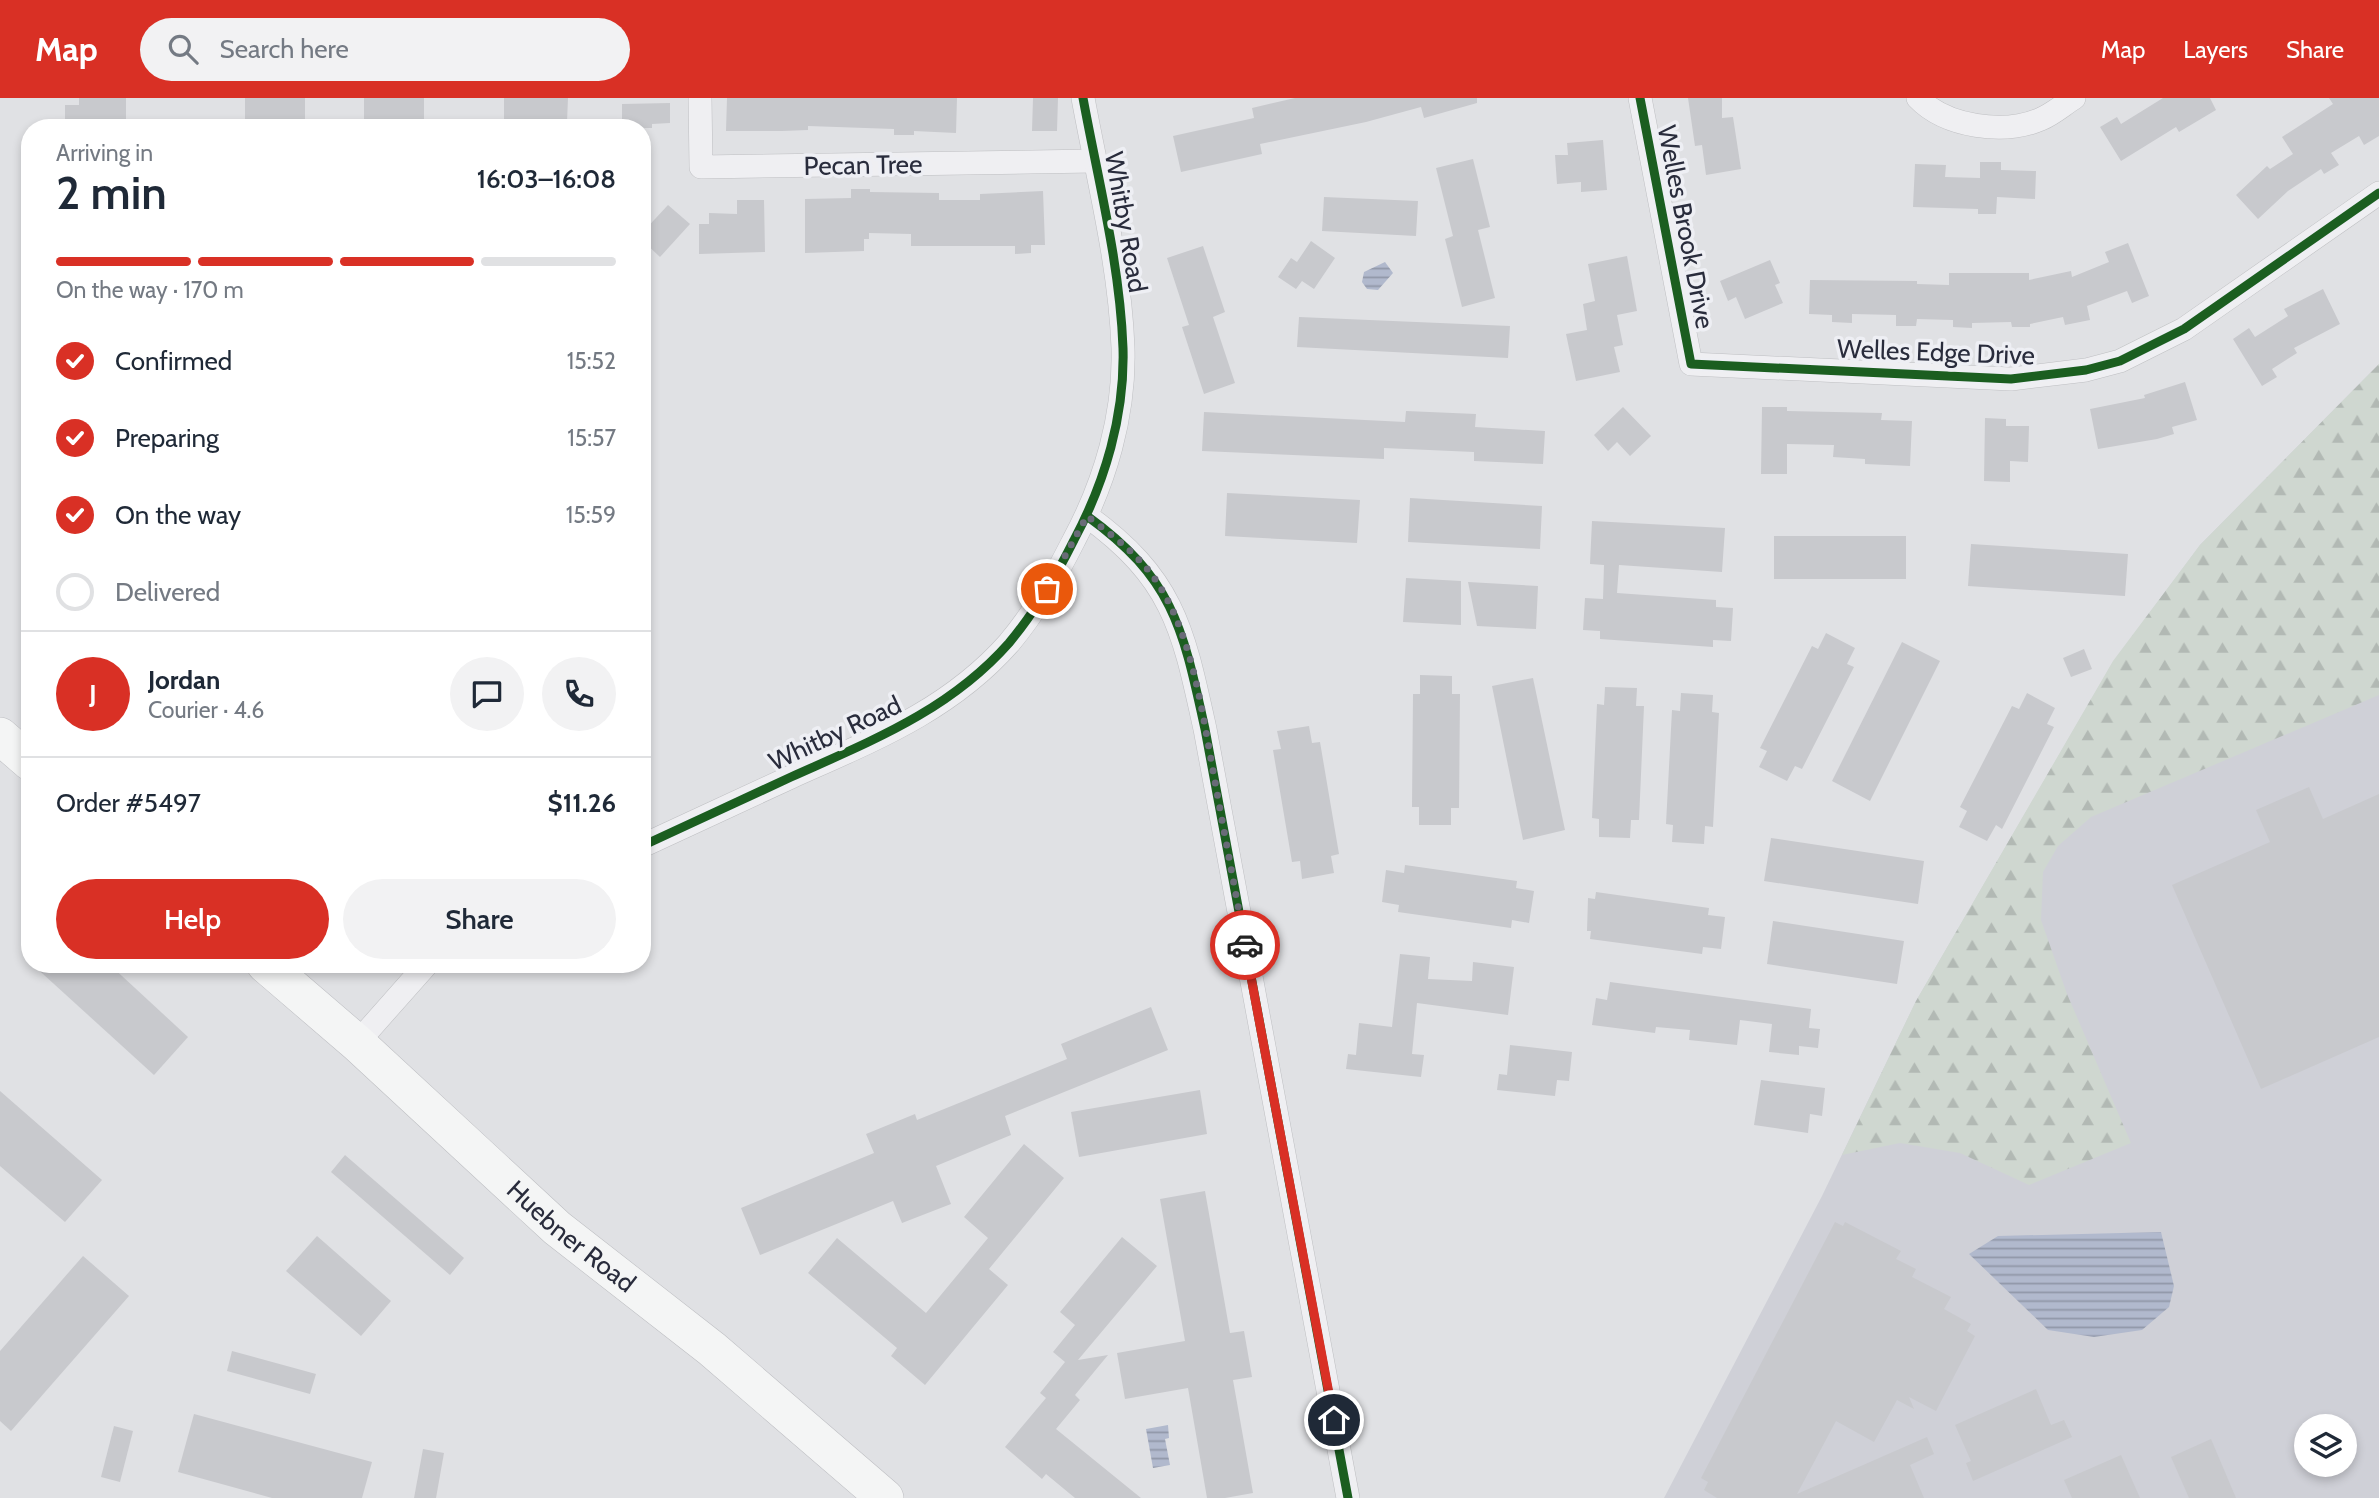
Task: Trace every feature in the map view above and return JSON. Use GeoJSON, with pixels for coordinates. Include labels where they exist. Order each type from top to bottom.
{"type":"FeatureCollection","features":[{"type":"Feature","properties":{"kind":"main road"},"geometry":{"type":"LineString","coordinates":[[0,736],[21,754]]}},
{"type":"Feature","properties":{"kind":"main road","name":"Huebner Road"},"geometry":{"type":"LineString","coordinates":[[275,973],[357,1043],[557,1228],[712,1349],[885,1498]]}},
{"type":"Feature","properties":{"kind":"street","name":"Pecan Tree"},"geometry":{"type":"LineString","coordinates":[[700,98],[701,167],[1094,161]]}},
{"type":"Feature","properties":{"kind":"street","name":"Whitby Road"},"geometry":{"type":"LineString","coordinates":[[651,842],[861,748],[926,712],[1008,644],[1057,572],[1087,516],[1116,425],[1123,349],[1118,287],[1083,98]]}},
{"type":"Feature","properties":{"kind":"street","name":"Welles Brook Drive"},"geometry":{"type":"LineString","coordinates":[[1640,98],[1691,364]]}},
{"type":"Feature","properties":{"kind":"street"},"geometry":{"type":"LineString","coordinates":[[1921,102],[1949,119],[2011,126],[2041,120],[2074,98]]}},
{"type":"Feature","properties":{"kind":"street","name":"Welles Edge Drive"},"geometry":{"type":"LineString","coordinates":[[1691,364],[2011,379],[2085,370],[2120,361],[2184,329],[2379,193]]}},
{"type":"Feature","properties":{"kind":"street"},"geometry":{"type":"LineString","coordinates":[[1087,516],[1119,540],[1157,582],[1186,647],[1205,729],[1348,1498]]}},
{"type":"Feature","properties":{"kind":"street"},"geometry":{"type":"LineString","coordinates":[[357,1043],[420,973]]}},
{"type":"Feature","properties":{"kind":"shaded area"},"geometry":{"type":"Polygon","coordinates":[[[2379,364],[2379,1498],[1664,1498],[1822,1196],[1916,1001],[2113,662],[2200,545],[2379,364]]]}},
{"type":"Feature","properties":{"kind":"green space"},"geometry":{"type":"Polygon","coordinates":[[[2379,364],[2379,695],[2091,817],[2058,846],[2043,872],[2041,920],[2067,994],[2131,1143],[2029,1185],[1960,1153],[1900,1143],[1842,1155],[1916,1001],[2113,661],[2200,545],[2379,364]]]}},
{"type":"Feature","properties":{"kind":"water"},"geometry":{"type":"Polygon","coordinates":[[[1385,262],[1393,273],[1378,290],[1367,289],[1362,282],[1364,272],[1385,262]]]}},
{"type":"Feature","properties":{"kind":"water"},"geometry":{"type":"Polygon","coordinates":[[[2161,1232],[2174,1286],[2169,1307],[2142,1330],[2094,1337],[2048,1330],[1969,1254],[1998,1236],[2161,1232]]]}},
{"type":"Feature","properties":{"kind":"water"},"geometry":{"type":"Polygon","coordinates":[[[1168,1425],[1169,1438],[1165,1439],[1170,1465],[1153,1468],[1146,1429],[1168,1425]]]}},
{"type":"Feature","properties":{"kind":"building"},"geometry":{"type":"Polygon","coordinates":[[[79,98],[126,98],[126,119],[65,119],[65,105],[79,105],[79,98]]]}},
{"type":"Feature","properties":{"kind":"building"},"geometry":{"type":"Polygon","coordinates":[[[245,98],[305,98],[305,119],[245,119],[245,98]]]}},
{"type":"Feature","properties":{"kind":"building"},"geometry":{"type":"Polygon","coordinates":[[[364,98],[424,98],[424,119],[364,119],[364,98]]]}},
{"type":"Feature","properties":{"kind":"building"},"geometry":{"type":"Polygon","coordinates":[[[504,98],[568,98],[567,119],[504,119],[504,98]]]}},
{"type":"Feature","properties":{"kind":"building"},"geometry":{"type":"Polygon","coordinates":[[[727,98],[957,98],[956,133],[914,131],[914,135],[894,135],[894,129],[808,126],[808,130],[726,131],[727,98]]]}},
{"type":"Feature","properties":{"kind":"building"},"geometry":{"type":"Polygon","coordinates":[[[1033,98],[1058,98],[1057,131],[1032,131],[1033,98]]]}},
{"type":"Feature","properties":{"kind":"building"},"geometry":{"type":"Polygon","coordinates":[[[1295,98],[1477,98],[1477,103],[1424,118],[1421,107],[1366,122],[1260,144],[1262,154],[1181,172],[1173,136],[1254,118],[1252,108],[1295,98]]]}},
{"type":"Feature","properties":{"kind":"building"},"geometry":{"type":"Polygon","coordinates":[[[1688,98],[1722,98],[1722,118],[1733,117],[1741,169],[1706,175],[1702,145],[1695,146],[1688,98]]]}},
{"type":"Feature","properties":{"kind":"building"},"geometry":{"type":"Polygon","coordinates":[[[2163,98],[2210,98],[2216,110],[2179,132],[2176,127],[2121,161],[2100,127],[2117,117],[2121,124],[2163,98]]]}},
{"type":"Feature","properties":{"kind":"building"},"geometry":{"type":"Polygon","coordinates":[[[2329,98],[2379,98],[2379,136],[2364,145],[2359,136],[2331,153],[2339,165],[2324,174],[2321,169],[2288,191],[2258,219],[2236,195],[2267,166],[2270,169],[2293,154],[2282,137],[2333,104],[2329,98]]]}},
{"type":"Feature","properties":{"kind":"building"},"geometry":{"type":"Polygon","coordinates":[[[670,103],[670,123],[652,124],[651,128],[651,119],[622,119],[622,104],[670,103]]]}},
{"type":"Feature","properties":{"kind":"building"},"geometry":{"type":"Polygon","coordinates":[[[1603,140],[1607,190],[1581,192],[1581,182],[1557,184],[1555,155],[1568,155],[1567,143],[1603,140]]]}},
{"type":"Feature","properties":{"kind":"building"},"geometry":{"type":"Polygon","coordinates":[[[1473,159],[1490,227],[1478,230],[1495,298],[1462,307],[1445,239],[1453,236],[1436,168],[1473,159]]]}},
{"type":"Feature","properties":{"kind":"building"},"geometry":{"type":"Polygon","coordinates":[[[1980,162],[2001,162],[2001,170],[2036,171],[2035,199],[1997,197],[1996,214],[1978,214],[1978,209],[1913,207],[1915,164],[1946,165],[1945,177],[1980,178],[1980,162]]]}},
{"type":"Feature","properties":{"kind":"building"},"geometry":{"type":"Polygon","coordinates":[[[851,189],[870,189],[870,192],[939,193],[939,200],[980,200],[980,194],[1043,191],[1045,245],[1031,245],[1031,253],[1015,254],[1015,246],[911,246],[911,234],[869,233],[869,239],[864,239],[864,251],[805,253],[805,199],[851,198],[851,189]]]}},
{"type":"Feature","properties":{"kind":"building"},"geometry":{"type":"Polygon","coordinates":[[[1324,197],[1418,201],[1416,236],[1322,231],[1324,197]]]}},
{"type":"Feature","properties":{"kind":"building"},"geometry":{"type":"Polygon","coordinates":[[[737,200],[764,200],[765,252],[699,254],[699,224],[709,224],[709,213],[737,214],[737,200]]]}},
{"type":"Feature","properties":{"kind":"building"},"geometry":{"type":"Polygon","coordinates":[[[668,205],[690,224],[660,257],[651,248],[651,223],[668,205]]]}},
{"type":"Feature","properties":{"kind":"building"},"geometry":{"type":"Polygon","coordinates":[[[1311,241],[1335,258],[1314,289],[1302,281],[1296,289],[1278,277],[1291,258],[1297,262],[1311,241]]]}},
{"type":"Feature","properties":{"kind":"building"},"geometry":{"type":"Polygon","coordinates":[[[2128,243],[2149,296],[2132,303],[2127,291],[2087,306],[2090,320],[2065,325],[2063,317],[2030,324],[2030,327],[2012,327],[2011,322],[1972,323],[1972,328],[1953,327],[1953,320],[1917,319],[1916,326],[1896,326],[1896,315],[1852,314],[1852,323],[1832,322],[1832,315],[1809,314],[1810,280],[1917,281],[1917,284],[1949,285],[1949,273],[2029,273],[2029,280],[2071,271],[2072,277],[2109,262],[2105,252],[2128,243]]]}},
{"type":"Feature","properties":{"kind":"building"},"geometry":{"type":"Polygon","coordinates":[[[1203,246],[1225,312],[1213,317],[1235,383],[1204,394],[1182,327],[1189,325],[1167,258],[1203,246]]]}},
{"type":"Feature","properties":{"kind":"building"},"geometry":{"type":"Polygon","coordinates":[[[1627,256],[1637,311],[1617,315],[1623,345],[1614,347],[1620,372],[1576,381],[1566,334],[1587,330],[1583,304],[1595,301],[1588,264],[1627,256]]]}},
{"type":"Feature","properties":{"kind":"building"},"geometry":{"type":"Polygon","coordinates":[[[1770,260],[1780,283],[1775,285],[1783,303],[1745,319],[1736,297],[1728,301],[1720,281],[1770,260]]]}},
{"type":"Feature","properties":{"kind":"building"},"geometry":{"type":"Polygon","coordinates":[[[2323,289],[2340,324],[2294,348],[2297,353],[2272,369],[2277,377],[2262,386],[2233,339],[2249,328],[2255,337],[2288,316],[2284,309],[2323,289]]]}},
{"type":"Feature","properties":{"kind":"building"},"geometry":{"type":"Polygon","coordinates":[[[1299,317],[1510,326],[1508,358],[1297,347],[1299,317]]]}},
{"type":"Feature","properties":{"kind":"building"},"geometry":{"type":"Polygon","coordinates":[[[2185,382],[2197,420],[2172,427],[2174,434],[2157,439],[2098,449],[2090,409],[2145,398],[2144,395],[2185,382]]]}},
{"type":"Feature","properties":{"kind":"building"},"geometry":{"type":"Polygon","coordinates":[[[1623,407],[1651,436],[1630,456],[1617,442],[1608,451],[1594,435],[1623,407]]]}},
{"type":"Feature","properties":{"kind":"building"},"geometry":{"type":"Polygon","coordinates":[[[1762,407],[1787,407],[1787,411],[1882,413],[1881,420],[1912,421],[1910,466],[1865,464],[1865,459],[1833,457],[1834,445],[1787,444],[1787,474],[1761,474],[1762,407]]]}},
{"type":"Feature","properties":{"kind":"building"},"geometry":{"type":"Polygon","coordinates":[[[1406,411],[1476,414],[1475,427],[1545,431],[1543,464],[1474,461],[1474,452],[1384,448],[1384,459],[1202,451],[1204,412],[1405,422],[1406,411]]]}},
{"type":"Feature","properties":{"kind":"building"},"geometry":{"type":"Polygon","coordinates":[[[1985,418],[2006,419],[2006,426],[2029,426],[2028,462],[2010,461],[2010,482],[1984,481],[1985,418]]]}},
{"type":"Feature","properties":{"kind":"building"},"geometry":{"type":"Polygon","coordinates":[[[1227,493],[1360,500],[1357,543],[1225,536],[1227,493]]]}},
{"type":"Feature","properties":{"kind":"building"},"geometry":{"type":"Polygon","coordinates":[[[1410,498],[1542,506],[1540,549],[1408,542],[1410,498]]]}},
{"type":"Feature","properties":{"kind":"building"},"geometry":{"type":"Polygon","coordinates":[[[1592,521],[1725,528],[1722,572],[1619,565],[1617,593],[1716,600],[1716,607],[1733,608],[1731,641],[1713,640],[1713,647],[1600,639],[1600,631],[1583,630],[1585,598],[1603,599],[1604,565],[1590,564],[1592,521]]]}},
{"type":"Feature","properties":{"kind":"building"},"geometry":{"type":"Polygon","coordinates":[[[1774,536],[1906,536],[1906,579],[1774,579],[1774,536]]]}},
{"type":"Feature","properties":{"kind":"building"},"geometry":{"type":"Polygon","coordinates":[[[1971,544],[2128,554],[2125,596],[1968,586],[1971,544]]]}},
{"type":"Feature","properties":{"kind":"building"},"geometry":{"type":"Polygon","coordinates":[[[1406,578],[1461,581],[1461,625],[1403,622],[1406,578]]]}},
{"type":"Feature","properties":{"kind":"building"},"geometry":{"type":"Polygon","coordinates":[[[1468,582],[1538,586],[1536,629],[1477,626],[1468,582]]]}},
{"type":"Feature","properties":{"kind":"building"},"geometry":{"type":"Polygon","coordinates":[[[1826,633],[1855,648],[1847,664],[1854,667],[1802,769],[1795,766],[1787,781],[1759,767],[1767,751],[1760,748],[1812,646],[1818,649],[1826,633]]]}},
{"type":"Feature","properties":{"kind":"building"},"geometry":{"type":"Polygon","coordinates":[[[1902,642],[1940,661],[1870,801],[1832,781],[1902,642]]]}},
{"type":"Feature","properties":{"kind":"building"},"geometry":{"type":"Polygon","coordinates":[[[2084,649],[2092,669],[2071,677],[2063,658],[2084,649]]]}},
{"type":"Feature","properties":{"kind":"building"},"geometry":{"type":"Polygon","coordinates":[[[1420,675],[1452,676],[1452,694],[1460,694],[1459,808],[1451,808],[1451,825],[1419,825],[1419,807],[1412,807],[1413,694],[1420,694],[1420,675]]]}},
{"type":"Feature","properties":{"kind":"building"},"geometry":{"type":"Polygon","coordinates":[[[1533,678],[1565,830],[1523,840],[1492,686],[1533,678]]]}},
{"type":"Feature","properties":{"kind":"building"},"geometry":{"type":"Polygon","coordinates":[[[1605,687],[1637,688],[1636,706],[1644,706],[1639,820],[1631,820],[1630,838],[1599,837],[1599,819],[1592,818],[1597,704],[1604,705],[1605,687]]]}},
{"type":"Feature","properties":{"kind":"building"},"geometry":{"type":"Polygon","coordinates":[[[1681,693],[1713,695],[1712,712],[1719,713],[1713,827],[1705,826],[1704,844],[1672,842],[1673,825],[1666,824],[1672,710],[1680,711],[1681,693]]]}},
{"type":"Feature","properties":{"kind":"building"},"geometry":{"type":"Polygon","coordinates":[[[2027,693],[2055,708],[2047,724],[2054,727],[2002,829],[1996,825],[1987,841],[1959,827],[1967,811],[1960,807],[2012,706],[2019,709],[2027,693]]]}},
{"type":"Feature","properties":{"kind":"building"},"geometry":{"type":"Polygon","coordinates":[[[1309,726],[1312,743],[1320,742],[1339,854],[1331,856],[1334,873],[1302,879],[1300,861],[1292,862],[1273,750],[1281,749],[1277,731],[1309,726]]]}},
{"type":"Feature","properties":{"kind":"building"},"geometry":{"type":"Polygon","coordinates":[[[2309,787],[2323,819],[2379,794],[2379,1037],[2261,1089],[2172,885],[2270,842],[2256,810],[2309,787]]]}},
{"type":"Feature","properties":{"kind":"building"},"geometry":{"type":"Polygon","coordinates":[[[1771,838],[1924,861],[1918,904],[1764,881],[1771,838]]]}},
{"type":"Feature","properties":{"kind":"building"},"geometry":{"type":"Polygon","coordinates":[[[1405,865],[1517,881],[1516,888],[1534,891],[1529,923],[1512,920],[1511,928],[1398,912],[1399,905],[1382,902],[1386,870],[1404,873],[1405,865]]]}},
{"type":"Feature","properties":{"kind":"building"},"geometry":{"type":"Polygon","coordinates":[[[1596,892],[1709,908],[1708,915],[1725,917],[1721,949],[1703,947],[1702,954],[1590,939],[1591,931],[1587,931],[1588,898],[1595,899],[1596,892]]]}},
{"type":"Feature","properties":{"kind":"building"},"geometry":{"type":"Polygon","coordinates":[[[1773,921],[1904,941],[1897,984],[1767,964],[1773,921]]]}},
{"type":"Feature","properties":{"kind":"building"},"geometry":{"type":"Polygon","coordinates":[[[1400,954],[1430,957],[1428,979],[1472,981],[1473,962],[1514,967],[1508,1015],[1417,1003],[1412,1054],[1424,1055],[1421,1077],[1346,1069],[1348,1054],[1356,1055],[1359,1023],[1392,1027],[1400,954]]]}},
{"type":"Feature","properties":{"kind":"building"},"geometry":{"type":"Polygon","coordinates":[[[42,973],[119,973],[188,1037],[154,1075],[42,973]]]}},
{"type":"Feature","properties":{"kind":"building"},"geometry":{"type":"Polygon","coordinates":[[[1610,982],[1811,1009],[1809,1028],[1820,1029],[1818,1048],[1799,1046],[1799,1055],[1769,1052],[1772,1024],[1740,1020],[1737,1045],[1689,1040],[1690,1030],[1656,1027],[1655,1033],[1592,1025],[1596,998],[1607,1000],[1610,982]]]}},
{"type":"Feature","properties":{"kind":"building"},"geometry":{"type":"Polygon","coordinates":[[[1151,1007],[1168,1050],[1005,1116],[1011,1135],[936,1166],[951,1204],[902,1223],[893,1201],[760,1255],[741,1208],[874,1153],[866,1134],[915,1114],[917,1120],[1067,1059],[1061,1044],[1151,1007]]]}},
{"type":"Feature","properties":{"kind":"building"},"geometry":{"type":"Polygon","coordinates":[[[1510,1045],[1572,1052],[1569,1081],[1557,1080],[1555,1096],[1497,1090],[1499,1074],[1507,1075],[1510,1045]]]}},
{"type":"Feature","properties":{"kind":"building"},"geometry":{"type":"Polygon","coordinates":[[[1761,1080],[1825,1088],[1822,1116],[1810,1114],[1808,1133],[1754,1125],[1761,1080]]]}},
{"type":"Feature","properties":{"kind":"building"},"geometry":{"type":"Polygon","coordinates":[[[1200,1090],[1207,1134],[1079,1157],[1071,1112],[1200,1090]]]}},
{"type":"Feature","properties":{"kind":"building"},"geometry":{"type":"Polygon","coordinates":[[[0,1091],[102,1180],[65,1222],[0,1166],[0,1091]]]}},
{"type":"Feature","properties":{"kind":"building"},"geometry":{"type":"Polygon","coordinates":[[[1024,1144],[1064,1178],[989,1269],[1008,1285],[925,1385],[891,1356],[897,1348],[808,1273],[837,1238],[926,1313],[988,1238],[964,1217],[1024,1144]]]}},
{"type":"Feature","properties":{"kind":"building"},"geometry":{"type":"Polygon","coordinates":[[[345,1155],[464,1258],[450,1275],[331,1172],[345,1155]]]}},
{"type":"Feature","properties":{"kind":"building"},"geometry":{"type":"Polygon","coordinates":[[[1205,1191],[1230,1333],[1244,1331],[1252,1377],[1233,1380],[1253,1493],[1225,1498],[1207,1498],[1188,1388],[1125,1399],[1117,1353],[1185,1341],[1160,1199],[1205,1191]]]}},
{"type":"Feature","properties":{"kind":"building"},"geometry":{"type":"Polygon","coordinates":[[[1835,1222],[1843,1226],[1845,1222],[1901,1251],[1896,1259],[1916,1269],[1912,1277],[1951,1297],[1944,1309],[1971,1324],[1967,1331],[1975,1336],[1936,1411],[1909,1397],[1914,1409],[1897,1400],[1874,1442],[1836,1421],[1797,1494],[1927,1437],[1934,1454],[1910,1465],[1924,1498],[1717,1498],[1704,1490],[1708,1482],[1701,1478],[1835,1222]]]}},
{"type":"Feature","properties":{"kind":"building"},"geometry":{"type":"Polygon","coordinates":[[[317,1236],[391,1301],[361,1336],[286,1271],[317,1236]]]}},
{"type":"Feature","properties":{"kind":"building"},"geometry":{"type":"Polygon","coordinates":[[[1122,1237],[1157,1266],[1078,1360],[1108,1355],[1075,1395],[1080,1400],[1056,1429],[1141,1498],[1075,1498],[1046,1474],[1042,1479],[1005,1447],[1046,1398],[1040,1393],[1065,1362],[1053,1352],[1075,1325],[1060,1312],[1122,1237]]]}},
{"type":"Feature","properties":{"kind":"building"},"geometry":{"type":"Polygon","coordinates":[[[83,1256],[129,1296],[11,1431],[0,1421],[0,1351],[83,1256]]]}},
{"type":"Feature","properties":{"kind":"building"},"geometry":{"type":"Polygon","coordinates":[[[232,1351],[316,1374],[310,1394],[227,1371],[232,1351]]]}},
{"type":"Feature","properties":{"kind":"building"},"geometry":{"type":"Polygon","coordinates":[[[2036,1389],[2051,1425],[2064,1420],[2072,1437],[1973,1481],[1966,1463],[1971,1461],[1955,1425],[2036,1389]]]}},
{"type":"Feature","properties":{"kind":"building"},"geometry":{"type":"Polygon","coordinates":[[[194,1414],[372,1462],[362,1498],[272,1498],[178,1472],[194,1414]]]}},
{"type":"Feature","properties":{"kind":"building"},"geometry":{"type":"Polygon","coordinates":[[[114,1426],[133,1431],[120,1482],[101,1477],[114,1426]]]}},
{"type":"Feature","properties":{"kind":"building"},"geometry":{"type":"Polygon","coordinates":[[[2211,1439],[2236,1498],[2189,1498],[2171,1457],[2211,1439]]]}},
{"type":"Feature","properties":{"kind":"building"},"geometry":{"type":"Polygon","coordinates":[[[423,1449],[444,1453],[436,1498],[414,1498],[423,1449]]]}},
{"type":"Feature","properties":{"kind":"building"},"geometry":{"type":"Polygon","coordinates":[[[2121,1455],[2140,1498],[2072,1498],[2064,1480],[2121,1455]]]}},
{"type":"Feature","properties":{"kind":"cycle path"},"geometry":{"type":"LineString","coordinates":[[651,842],[879,737],[935,706],[986,667],[1009,643],[1028,619],[1052,580],[1085,518],[1104,471],[1117,423],[1123,373],[1118,285],[1083,98]]}},
{"type":"Feature","properties":{"kind":"cycle path"},"geometry":{"type":"LineString","coordinates":[[1640,98],[1691,364],[2011,379],[2086,370],[2120,361],[2184,329],[2379,193]]}},
{"type":"Feature","properties":{"kind":"cycle path"},"geometry":{"type":"LineString","coordinates":[[1087,516],[1116,539],[1157,585],[1181,634],[1190,662],[1205,729],[1348,1498]]}},
{"type":"Feature","properties":{"kind":"way so far"},"geometry":{"type":"LineString","coordinates":[[1047,589],[1087,516],[1119,540],[1157,582],[1186,647],[1201,710],[1245,945]]}},
{"type":"Feature","properties":{"kind":"route"},"geometry":{"type":"LineString","coordinates":[[1245,945],[1334,1420]]}}]}
